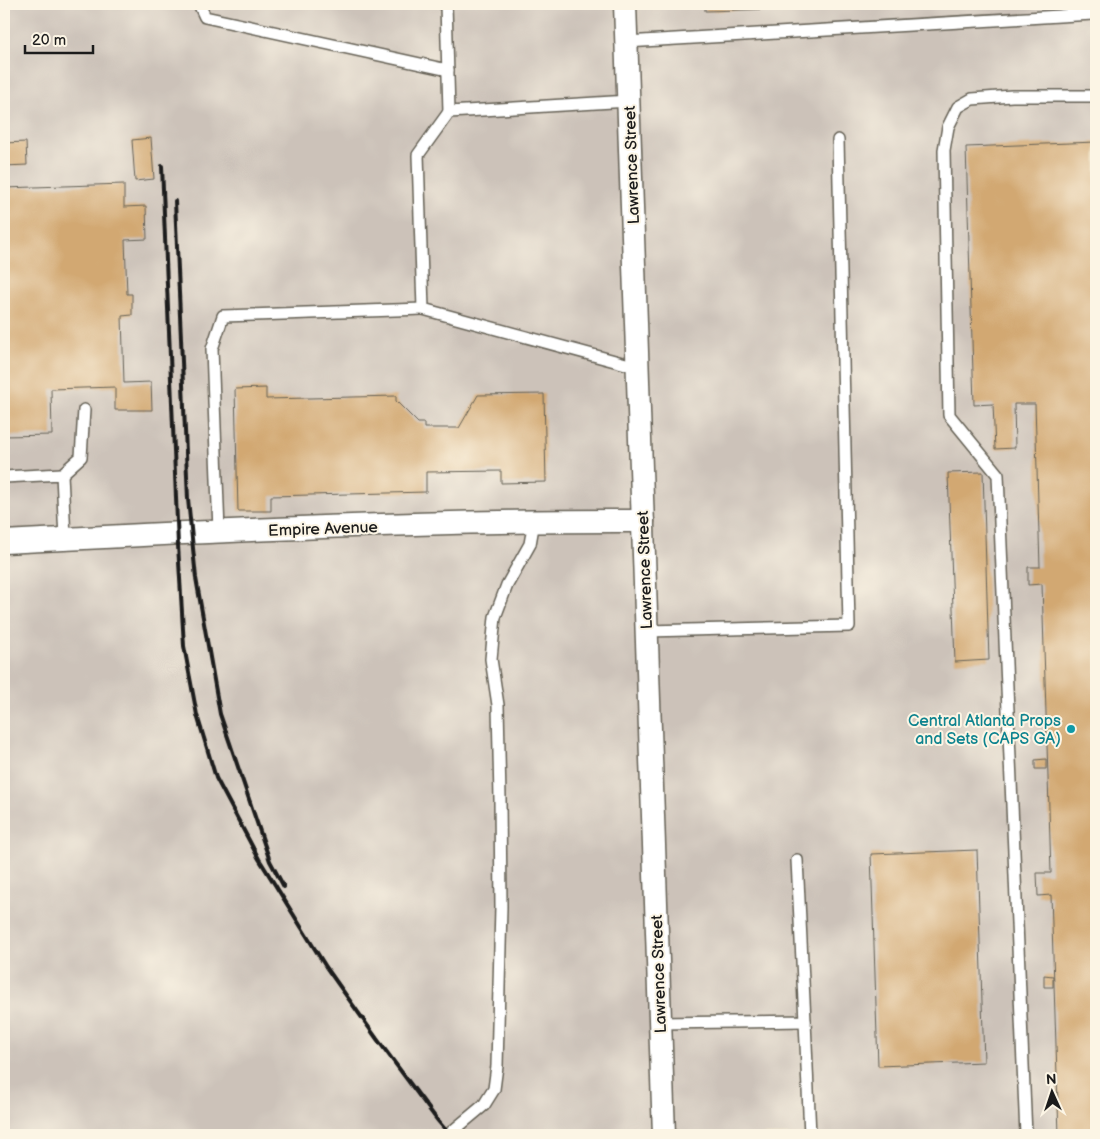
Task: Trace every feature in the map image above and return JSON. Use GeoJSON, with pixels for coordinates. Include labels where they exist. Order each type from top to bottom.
{"type":"FeatureCollection","features":[{"type":"Feature","properties":{"kind":"street","name":"Lawrence Street"},"geometry":{"type":"LineString","coordinates":[[625,4],[664,1135]]}},
{"type":"Feature","properties":{"kind":"street","name":"Empire Avenue"},"geometry":{"type":"LineString","coordinates":[[4,542],[219,531],[534,521],[643,521]]}},
{"type":"Feature","properties":{"kind":"lane"},"geometry":{"type":"LineString","coordinates":[[199,4],[206,17],[448,70]]}},
{"type":"Feature","properties":{"kind":"lane"},"geometry":{"type":"LineString","coordinates":[[423,309],[418,155],[449,112],[446,4]]}},
{"type":"Feature","properties":{"kind":"lane"},"geometry":{"type":"LineString","coordinates":[[626,42],[1093,14]]}},
{"type":"Feature","properties":{"kind":"lane"},"geometry":{"type":"LineString","coordinates":[[1026,1135],[998,475],[949,415],[944,150],[948,127],[958,107],[972,98],[1096,96]]}},
{"type":"Feature","properties":{"kind":"lane"},"geometry":{"type":"LineString","coordinates":[[449,112],[629,101]]}},
{"type":"Feature","properties":{"kind":"lane"},"geometry":{"type":"LineString","coordinates":[[646,631],[849,626],[838,140]]}},
{"type":"Feature","properties":{"kind":"lane"},"geometry":{"type":"LineString","coordinates":[[219,531],[212,349],[223,316],[423,309],[638,368]]}},
{"type":"Feature","properties":{"kind":"lane"},"geometry":{"type":"LineString","coordinates":[[4,478],[62,474],[80,457],[84,410]]}},
{"type":"Feature","properties":{"kind":"lane"},"geometry":{"type":"LineString","coordinates":[[62,474],[65,539]]}},
{"type":"Feature","properties":{"kind":"lane"},"geometry":{"type":"LineString","coordinates":[[448,1135],[484,1105],[494,1089],[497,1066],[501,907],[498,706],[491,659],[495,616],[507,585],[530,544],[534,521]]}},
{"type":"Feature","properties":{"kind":"lane"},"geometry":{"type":"LineString","coordinates":[[797,860],[810,1135]]}},
{"type":"Feature","properties":{"kind":"lane"},"geometry":{"type":"LineString","coordinates":[[660,1023],[805,1021]]}},
{"type":"Feature","properties":{"kind":"shaded area"},"geometry":{"type":"Polygon","coordinates":[[[4,4],[1096,4],[1096,1135],[4,1135],[4,4]]]}},
{"type":"Feature","properties":{"kind":"building"},"geometry":{"type":"Polygon","coordinates":[[[705,4],[917,4],[917,5],[705,11],[705,4]]]}},
{"type":"Feature","properties":{"kind":"building"},"geometry":{"type":"Polygon","coordinates":[[[151,138],[154,179],[135,181],[132,140],[151,138]]]}},
{"type":"Feature","properties":{"kind":"building"},"geometry":{"type":"Polygon","coordinates":[[[26,142],[27,165],[4,166],[4,143],[26,142]]]}},
{"type":"Feature","properties":{"kind":"building","name":"Central Atlanta Props and Sets (CAPS GA)"},"geometry":{"type":"Polygon","coordinates":[[[1096,142],[1096,1135],[1059,1135],[1051,895],[1038,896],[1037,873],[1051,873],[1042,584],[1028,585],[1028,567],[1040,567],[1035,404],[1014,404],[1015,448],[995,449],[993,404],[974,405],[966,147],[1096,142]]]}},
{"type":"Feature","properties":{"kind":"building"},"geometry":{"type":"Polygon","coordinates":[[[124,184],[124,207],[146,206],[147,239],[125,240],[127,294],[132,294],[132,315],[122,316],[124,383],[151,382],[152,410],[115,410],[115,387],[51,389],[52,435],[4,436],[4,188],[124,184]]]}},
{"type":"Feature","properties":{"kind":"building"},"geometry":{"type":"Polygon","coordinates":[[[266,388],[266,399],[396,396],[396,401],[418,423],[424,423],[424,428],[459,428],[478,395],[544,394],[546,482],[501,483],[501,471],[426,472],[426,492],[271,496],[271,511],[238,511],[235,389],[266,388]]]}},
{"type":"Feature","properties":{"kind":"building"},"geometry":{"type":"Polygon","coordinates":[[[983,472],[989,660],[955,662],[948,473],[983,472]]]}},
{"type":"Feature","properties":{"kind":"building"},"geometry":{"type":"Polygon","coordinates":[[[1046,759],[1046,769],[1035,769],[1035,760],[1046,759]]]}},
{"type":"Feature","properties":{"kind":"building"},"geometry":{"type":"Polygon","coordinates":[[[977,850],[984,1062],[878,1066],[871,854],[977,850]]]}},
{"type":"Feature","properties":{"kind":"building"},"geometry":{"type":"Polygon","coordinates":[[[1044,975],[1053,976],[1053,987],[1044,987],[1044,975]]]}},
{"type":"Feature","properties":{"kind":"railway"},"geometry":{"type":"LineString","coordinates":[[162,166],[184,646],[197,715],[216,778],[259,859],[326,967],[377,1039],[450,1135]]}},
{"type":"Feature","properties":{"kind":"railway"},"geometry":{"type":"LineString","coordinates":[[175,201],[188,499],[196,578],[220,714],[270,861],[284,887]]}},
{"type":"Feature","properties":{"kind":"place","name":"Central Atlanta Props and Sets (CAPS GA)"},"geometry":{"type":"Point","coordinates":[1071,729]}}]}
